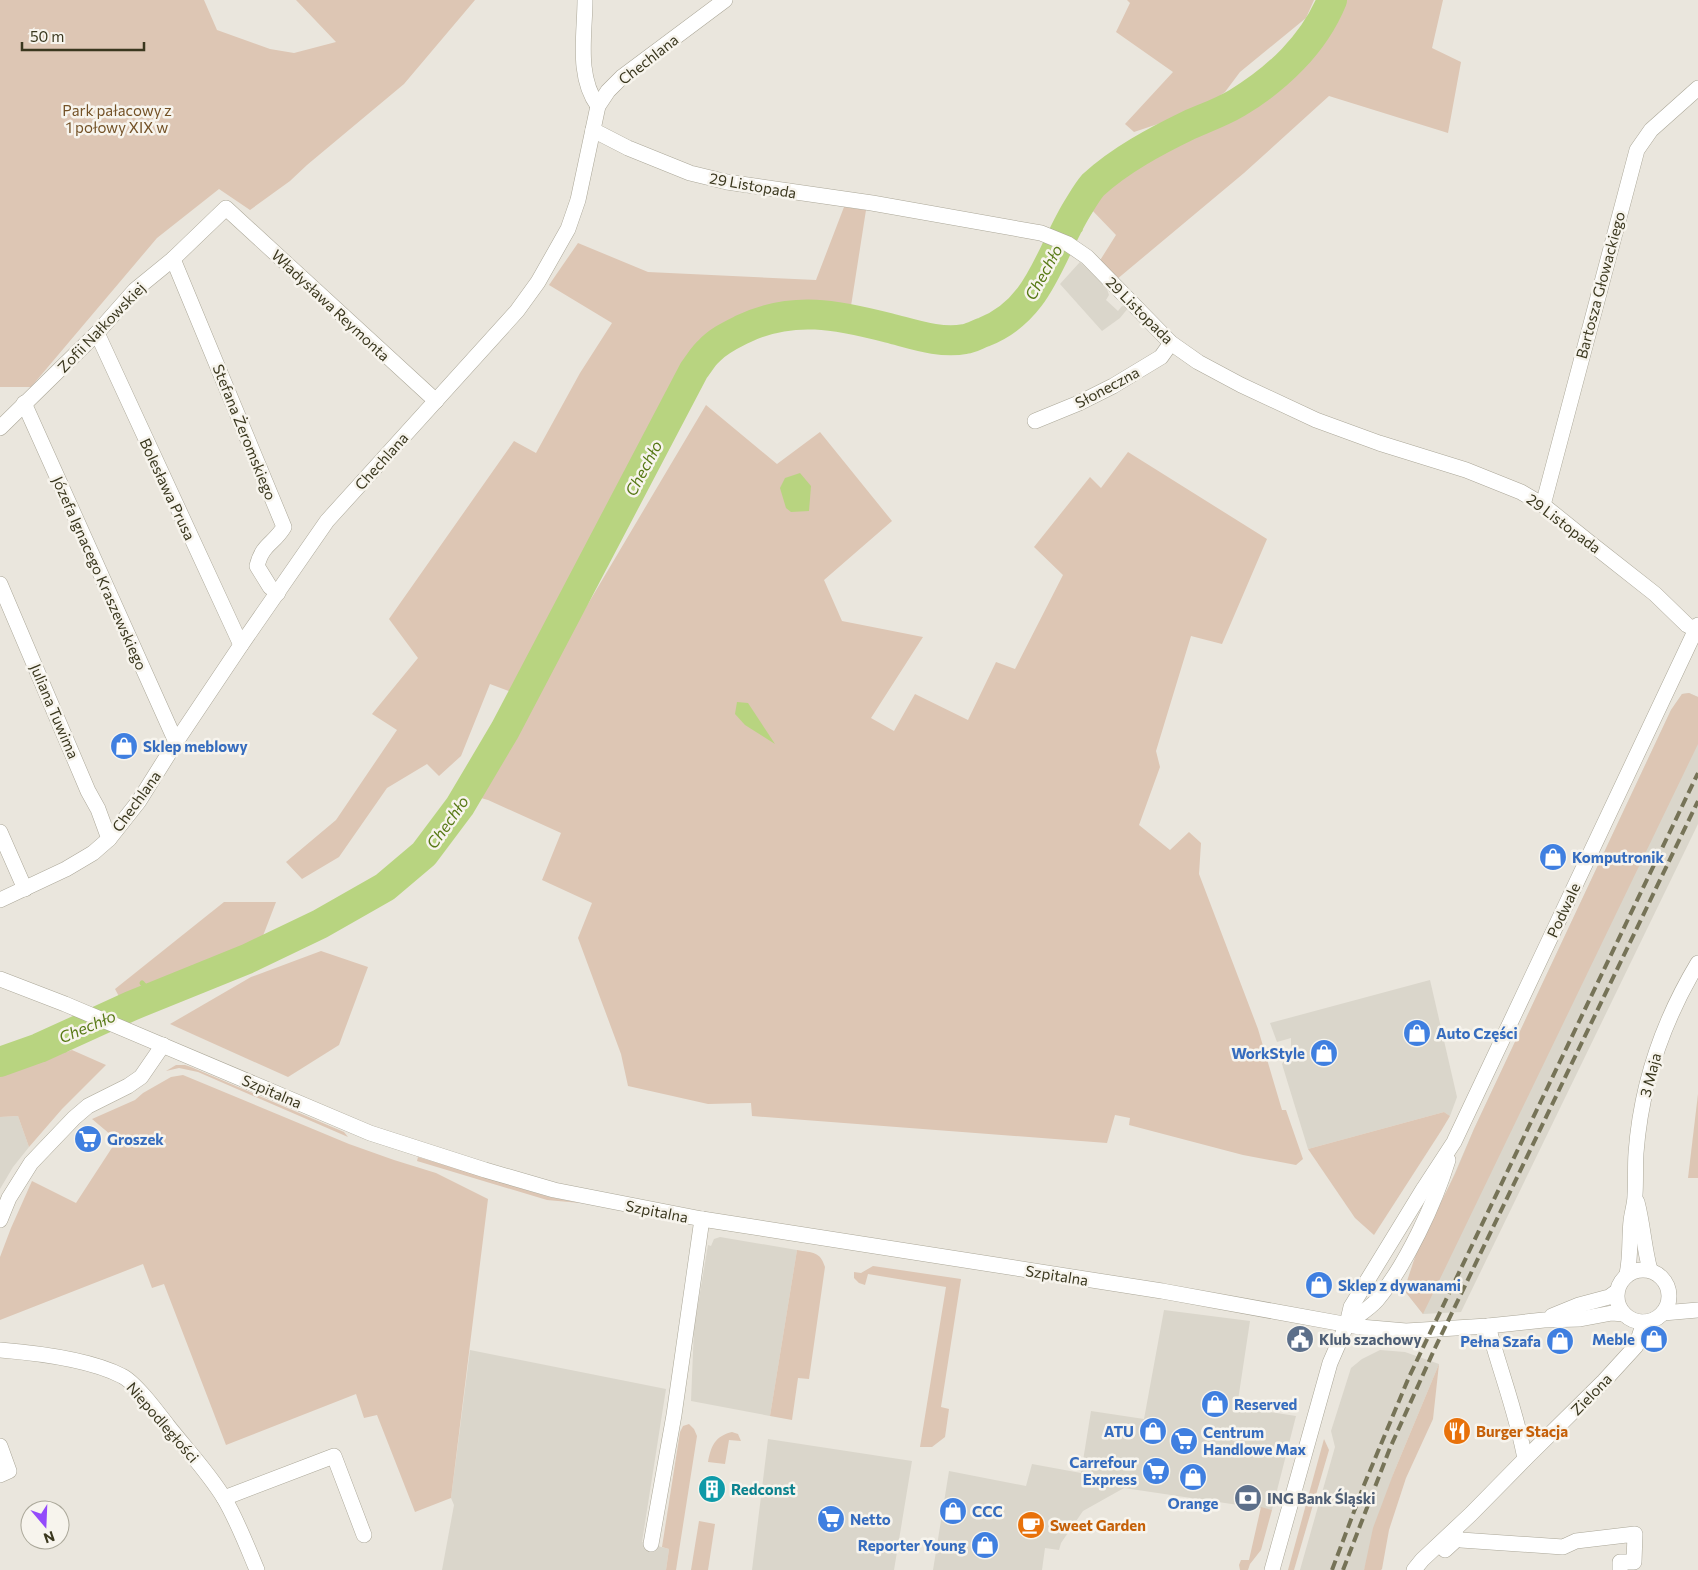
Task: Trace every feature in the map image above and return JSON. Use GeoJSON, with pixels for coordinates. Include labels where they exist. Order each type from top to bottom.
{"type":"FeatureCollection","features":[{"type":"Feature","properties":{"kind":"street"},"geometry":{"type":"LineString","coordinates":[[585,0],[584,64],[589,90],[598,106]]}},
{"type":"Feature","properties":{"kind":"street","name":"Chechlana"},"geometry":{"type":"LineString","coordinates":[[0,900],[93,853],[109,839],[139,800],[241,644],[327,521],[517,311],[538,282],[554,257],[568,229],[578,200],[598,106],[608,91],[622,77],[725,0]]}},
{"type":"Feature","properties":{"kind":"street","name":"Bartosza Głowackiego"},"geometry":{"type":"LineString","coordinates":[[1543,505],[1637,150],[1651,130],[1698,88]]}},
{"type":"Feature","properties":{"kind":"street","name":"29 Listopada"},"geometry":{"type":"LineString","coordinates":[[593,130],[628,148],[690,173],[727,182],[872,203],[1041,233],[1068,244],[1087,257],[1171,343],[1198,362],[1241,385],[1316,420],[1379,443],[1466,470],[1522,492],[1543,505],[1654,594],[1687,625],[1696,637]]}},
{"type":"Feature","properties":{"kind":"street","name":"Władysława Reymonta"},"geometry":{"type":"LineString","coordinates":[[226,208],[436,402]]}},
{"type":"Feature","properties":{"kind":"street","name":"Zofii Nałkowskiej"},"geometry":{"type":"LineString","coordinates":[[0,428],[97,333],[134,290],[173,259],[226,208]]}},
{"type":"Feature","properties":{"kind":"street","name":"Stefana Żeromskiego"},"geometry":{"type":"LineString","coordinates":[[173,259],[284,527],[260,554],[257,566],[270,587],[278,593]]}},
{"type":"Feature","properties":{"kind":"street","name":"Bolesława Prusa"},"geometry":{"type":"LineString","coordinates":[[97,333],[241,644]]}},
{"type":"Feature","properties":{"kind":"street","name":"Słoneczna"},"geometry":{"type":"LineString","coordinates":[[1035,421],[1080,403],[1113,386],[1161,357],[1171,343]]}},
{"type":"Feature","properties":{"kind":"street","name":"Józefa Ignacego Kraszewskiego"},"geometry":{"type":"LineString","coordinates":[[24,404],[176,742]]}},
{"type":"Feature","properties":{"kind":"street","name":"Juliana Tuwima"},"geometry":{"type":"LineString","coordinates":[[0,584],[88,791],[98,809],[109,839]]}},
{"type":"Feature","properties":{"kind":"street","name":"Podwale"},"geometry":{"type":"LineString","coordinates":[[1347,1324],[1376,1301],[1389,1284],[1411,1247],[1444,1176],[1454,1142],[1696,637]]}},
{"type":"Feature","properties":{"kind":"street"},"geometry":{"type":"LineString","coordinates":[[0,832],[25,888]]}},
{"type":"Feature","properties":{"kind":"street","name":"3 Maja"},"geometry":{"type":"LineString","coordinates":[[1627,1274],[1630,1262],[1630,1222],[1635,1196],[1638,1132],[1649,1078],[1664,1031],[1681,993],[1698,963]]}},
{"type":"Feature","properties":{"kind":"street","name":"Szpitalna"},"geometry":{"type":"LineString","coordinates":[[0,979],[137,1034],[347,1124],[412,1147],[554,1190],[702,1220],[1162,1291],[1360,1326],[1406,1331],[1488,1326],[1544,1320]]}},
{"type":"Feature","properties":{"kind":"street"},"geometry":{"type":"LineString","coordinates":[[0,1220],[9,1198],[23,1174],[44,1150],[88,1106],[128,1086],[141,1077],[163,1045]]}},
{"type":"Feature","properties":{"kind":"street","name":"3 Maja"},"geometry":{"type":"LineString","coordinates":[[1635,1196],[1650,1270]]}},
{"type":"Feature","properties":{"kind":"street"},"geometry":{"type":"LineString","coordinates":[[651,1544],[674,1415],[702,1220]]}},
{"type":"Feature","properties":{"kind":"street"},"geometry":{"type":"LineString","coordinates":[[1635,1270],[1650,1270],[1660,1275],[1665,1282],[1669,1298],[1667,1306],[1662,1313],[1651,1321],[1632,1320],[1624,1314],[1618,1305],[1616,1292],[1621,1280],[1627,1274],[1635,1270]]}},
{"type":"Feature","properties":{"kind":"street"},"geometry":{"type":"LineString","coordinates":[[1544,1320],[1579,1305],[1609,1297],[1616,1292]]}},
{"type":"Feature","properties":{"kind":"street"},"geometry":{"type":"LineString","coordinates":[[1662,1313],[1698,1310]]}},
{"type":"Feature","properties":{"kind":"street"},"geometry":{"type":"LineString","coordinates":[[1544,1320],[1580,1319],[1612,1313],[1624,1314]]}},
{"type":"Feature","properties":{"kind":"street","name":"Zielona"},"geometry":{"type":"LineString","coordinates":[[1414,1570],[1604,1381],[1636,1346],[1644,1322]]}},
{"type":"Feature","properties":{"kind":"street"},"geometry":{"type":"LineString","coordinates":[[1272,1570],[1330,1363],[1347,1324]]}},
{"type":"Feature","properties":{"kind":"street"},"geometry":{"type":"LineString","coordinates":[[1488,1326],[1520,1431],[1525,1459]]}},
{"type":"Feature","properties":{"kind":"street","name":"Niepodległości"},"geometry":{"type":"LineString","coordinates":[[0,1350],[89,1364],[124,1377],[150,1403],[191,1453],[224,1498],[257,1570]]}},
{"type":"Feature","properties":{"kind":"street"},"geometry":{"type":"LineString","coordinates":[[0,1446],[9,1471],[0,1475]]}},
{"type":"Feature","properties":{"kind":"street"},"geometry":{"type":"LineString","coordinates":[[224,1498],[334,1456],[364,1535]]}},
{"type":"Feature","properties":{"kind":"street"},"geometry":{"type":"LineString","coordinates":[[1422,1570],[1458,1538],[1460,1540],[1563,1548],[1576,1541],[1635,1534],[1634,1562],[1620,1562],[1620,1570]]}},
{"type":"Feature","properties":{"kind":"shaded area"},"geometry":{"type":"Polygon","coordinates":[[[1080,262],[1106,286],[1109,295],[1106,300],[1118,311],[1122,306],[1129,307],[1120,318],[1102,331],[1060,284],[1080,262]]]}},
{"type":"Feature","properties":{"kind":"shaded area"},"geometry":{"type":"Polygon","coordinates":[[[800,473],[811,486],[809,511],[791,512],[786,508],[780,488],[785,478],[800,473]]]}},
{"type":"Feature","properties":{"kind":"shaded area"},"geometry":{"type":"Polygon","coordinates":[[[1689,693],[1698,697],[1698,824],[1461,1312],[1423,1314],[1404,1290],[1474,1129],[1671,710],[1682,694],[1689,693]]]}},
{"type":"Feature","properties":{"kind":"shaded area"},"geometry":{"type":"Polygon","coordinates":[[[737,702],[748,703],[775,744],[745,725],[735,714],[737,702]]]}},
{"type":"Feature","properties":{"kind":"shaded area"},"geometry":{"type":"Polygon","coordinates":[[[1430,980],[1457,1097],[1450,1116],[1444,1112],[1308,1149],[1282,1064],[1291,1049],[1291,1038],[1277,1042],[1270,1023],[1430,980]]]}},
{"type":"Feature","properties":{"kind":"shaded area"},"geometry":{"type":"Polygon","coordinates":[[[18,1116],[29,1147],[13,1167],[0,1189],[0,1117],[18,1116]]]}},
{"type":"Feature","properties":{"kind":"shaded area"},"geometry":{"type":"Polygon","coordinates":[[[720,1237],[797,1250],[770,1416],[691,1401],[694,1328],[708,1245],[711,1246],[714,1239],[720,1237]]]}},
{"type":"Feature","properties":{"kind":"shaded area","name":"Centrum Handlowe Max"},"geometry":{"type":"Polygon","coordinates":[[[1164,1310],[1250,1321],[1237,1407],[1296,1416],[1272,1510],[1124,1488],[1083,1511],[1061,1543],[1059,1550],[1045,1548],[1042,1570],[933,1570],[949,1471],[1026,1486],[1032,1464],[1081,1473],[1091,1411],[1144,1419],[1164,1310]]]}},
{"type":"Feature","properties":{"kind":"shaded area"},"geometry":{"type":"Polygon","coordinates":[[[470,1350],[666,1389],[642,1542],[669,1549],[666,1570],[442,1570],[454,1505],[451,1498],[470,1350]]]}},
{"type":"Feature","properties":{"kind":"shaded area"},"geometry":{"type":"Polygon","coordinates":[[[1380,1350],[1405,1352],[1439,1364],[1394,1472],[1364,1570],[1300,1570],[1335,1447],[1331,1431],[1351,1368],[1362,1359],[1380,1350]]]}},
{"type":"Feature","properties":{"kind":"shaded area","name":"Netto"},"geometry":{"type":"Polygon","coordinates":[[[768,1439],[912,1461],[894,1570],[752,1570],[768,1439]]]}},
{"type":"Feature","properties":{"kind":"green space","name":"Park pałacowy z 1 połowy XIX w"},"geometry":{"type":"Polygon","coordinates":[[[0,0],[204,0],[217,30],[270,49],[294,53],[336,42],[296,0],[475,0],[404,84],[290,181],[250,210],[219,189],[157,238],[31,387],[0,387],[0,0]]]}},
{"type":"Feature","properties":{"kind":"green space"},"geometry":{"type":"Polygon","coordinates":[[[1127,0],[1314,0],[1306,18],[1240,72],[1225,92],[1200,110],[1134,132],[1125,124],[1173,72],[1116,32],[1130,3],[1127,0]]]}},
{"type":"Feature","properties":{"kind":"green space"},"geometry":{"type":"Polygon","coordinates":[[[1337,0],[1443,0],[1432,48],[1461,62],[1448,133],[1329,96],[1244,173],[1116,280],[1099,262],[1116,235],[1089,207],[1096,194],[1135,162],[1252,99],[1270,87],[1310,50],[1337,0]]]}},
{"type":"Feature","properties":{"kind":"green space"},"geometry":{"type":"Polygon","coordinates":[[[844,207],[866,210],[851,306],[783,305],[735,325],[706,346],[682,371],[514,693],[490,684],[461,756],[439,776],[427,764],[387,788],[339,857],[302,879],[286,862],[336,820],[397,730],[372,714],[418,658],[389,619],[514,441],[536,453],[580,373],[612,323],[549,285],[578,243],[648,272],[816,280],[844,207]]]}},
{"type":"Feature","properties":{"kind":"green space"},"geometry":{"type":"Polygon","coordinates":[[[706,405],[777,464],[820,432],[892,521],[824,580],[842,621],[923,637],[871,718],[894,731],[915,694],[968,720],[996,662],[1015,669],[1063,575],[1034,547],[1090,477],[1101,488],[1128,452],[1267,539],[1222,644],[1191,636],[1156,751],[1160,767],[1139,825],[1170,850],[1189,832],[1201,843],[1199,874],[1258,1029],[1282,1110],[1286,1110],[1303,1159],[1296,1165],[1243,1155],[1129,1125],[1130,1118],[1115,1115],[1107,1143],[752,1116],[751,1103],[708,1104],[628,1086],[621,1054],[578,938],[592,903],[542,880],[561,833],[488,800],[474,796],[706,405]]]}},
{"type":"Feature","properties":{"kind":"green space"},"geometry":{"type":"Polygon","coordinates":[[[1689,693],[1698,697],[1698,744],[1423,1314],[1404,1290],[1418,1248],[1455,1174],[1474,1129],[1671,710],[1682,694],[1689,693]]]}},
{"type":"Feature","properties":{"kind":"green space"},"geometry":{"type":"Polygon","coordinates":[[[224,902],[276,902],[261,941],[122,1002],[115,989],[224,902]]]}},
{"type":"Feature","properties":{"kind":"green space"},"geometry":{"type":"Polygon","coordinates":[[[321,951],[368,967],[339,1045],[288,1077],[170,1024],[251,977],[321,951]]]}},
{"type":"Feature","properties":{"kind":"green space"},"geometry":{"type":"Polygon","coordinates":[[[72,1050],[106,1065],[62,1109],[29,1147],[18,1116],[0,1117],[0,1074],[72,1050]]]}},
{"type":"Feature","properties":{"kind":"green space"},"geometry":{"type":"Polygon","coordinates":[[[176,1065],[191,1067],[344,1132],[348,1137],[198,1072],[179,1068],[166,1071],[176,1065]]]}},
{"type":"Feature","properties":{"kind":"green space"},"geometry":{"type":"Polygon","coordinates":[[[183,1075],[349,1144],[436,1173],[488,1199],[451,1498],[415,1512],[377,1415],[364,1418],[356,1394],[226,1445],[164,1284],[152,1288],[143,1264],[0,1320],[0,1257],[32,1181],[76,1203],[117,1140],[92,1119],[135,1100],[143,1093],[171,1077],[183,1075]]]}},
{"type":"Feature","properties":{"kind":"green space"},"geometry":{"type":"Polygon","coordinates":[[[1698,1094],[1698,1178],[1688,1178],[1698,1094]]]}},
{"type":"Feature","properties":{"kind":"green space"},"geometry":{"type":"Polygon","coordinates":[[[1444,1112],[1450,1116],[1374,1235],[1355,1218],[1308,1149],[1444,1112]]]}},
{"type":"Feature","properties":{"kind":"green space"},"geometry":{"type":"Polygon","coordinates":[[[418,1157],[549,1197],[580,1203],[547,1200],[417,1161],[418,1157]]]}},
{"type":"Feature","properties":{"kind":"green space"},"geometry":{"type":"Polygon","coordinates":[[[797,1250],[812,1252],[818,1255],[825,1267],[809,1379],[798,1378],[792,1420],[770,1416],[797,1250]]]}},
{"type":"Feature","properties":{"kind":"green space"},"geometry":{"type":"Polygon","coordinates":[[[873,1266],[961,1279],[941,1407],[949,1409],[945,1437],[932,1447],[920,1447],[946,1287],[868,1274],[865,1285],[859,1283],[854,1278],[854,1272],[861,1273],[873,1266]]]}},
{"type":"Feature","properties":{"kind":"green space"},"geometry":{"type":"Polygon","coordinates":[[[1439,1364],[1433,1419],[1406,1478],[1389,1530],[1382,1569],[1364,1570],[1373,1528],[1439,1364]]]}},
{"type":"Feature","properties":{"kind":"green space"},"geometry":{"type":"Polygon","coordinates":[[[689,1424],[697,1436],[676,1570],[666,1570],[669,1549],[662,1547],[680,1432],[683,1426],[689,1424]]]}},
{"type":"Feature","properties":{"kind":"green space"},"geometry":{"type":"Polygon","coordinates":[[[732,1432],[738,1434],[741,1441],[729,1440],[725,1464],[708,1462],[715,1442],[722,1436],[732,1432]]]}},
{"type":"Feature","properties":{"kind":"green space"},"geometry":{"type":"Polygon","coordinates":[[[1324,1439],[1329,1450],[1294,1570],[1288,1570],[1324,1439]]]}},
{"type":"Feature","properties":{"kind":"green space"},"geometry":{"type":"Polygon","coordinates":[[[1261,1507],[1272,1510],[1261,1550],[1250,1564],[1248,1570],[1240,1570],[1241,1560],[1249,1560],[1261,1507]]]}},
{"type":"Feature","properties":{"kind":"green space"},"geometry":{"type":"Polygon","coordinates":[[[699,1521],[715,1524],[708,1570],[691,1570],[699,1521]]]}},
{"type":"Feature","properties":{"kind":"waterway","name":"Chechło"},"geometry":{"type":"LineString","coordinates":[[0,1062],[39,1048],[131,1006],[247,959],[320,924],[385,887],[424,854],[460,806],[505,730],[694,370],[716,344],[738,331],[762,322],[798,315],[834,316],[852,319],[927,338],[946,340],[970,338],[1003,322],[1031,296],[1077,209],[1093,185],[1115,167],[1139,152],[1189,125],[1231,106],[1266,83],[1305,46],[1332,0]]}},
{"type":"Feature","properties":{"kind":"waterway"},"geometry":{"type":"LineString","coordinates":[[1072,218],[1080,230]]}},
{"type":"Feature","properties":{"kind":"waterway"},"geometry":{"type":"LineString","coordinates":[[142,983],[155,997]]}},
{"type":"Feature","properties":{"kind":"waterway"},"geometry":{"type":"LineString","coordinates":[[60,1039],[65,1050]]}},
{"type":"Feature","properties":{"kind":"waterway"},"geometry":{"type":"LineString","coordinates":[[39,1048],[43,1059]]}},
{"type":"Feature","properties":{"kind":"railway"},"geometry":{"type":"LineString","coordinates":[[1332,1570],[1364,1485],[1409,1377],[1698,773]]}},
{"type":"Feature","properties":{"kind":"railway"},"geometry":{"type":"LineString","coordinates":[[1343,1570],[1390,1448],[1435,1348],[1698,801]]}},
{"type":"Feature","properties":{"kind":"place","name":"Sklep meblowy"},"geometry":{"type":"Point","coordinates":[124,746]}},
{"type":"Feature","properties":{"kind":"place","name":"Komputronik"},"geometry":{"type":"Point","coordinates":[1553,857]}},
{"type":"Feature","properties":{"kind":"place","name":"Auto Części"},"geometry":{"type":"Point","coordinates":[1417,1033]}},
{"type":"Feature","properties":{"kind":"place","name":"WorkStyle"},"geometry":{"type":"Point","coordinates":[1324,1053]}},
{"type":"Feature","properties":{"kind":"place","name":"Groszek"},"geometry":{"type":"Point","coordinates":[88,1139]}},
{"type":"Feature","properties":{"kind":"place","name":"Sklep z dywanami"},"geometry":{"type":"Point","coordinates":[1319,1285]}},
{"type":"Feature","properties":{"kind":"place","name":"Klub szachowy"},"geometry":{"type":"Point","coordinates":[1300,1339]}},
{"type":"Feature","properties":{"kind":"place","name":"Meble"},"geometry":{"type":"Point","coordinates":[1654,1339]}},
{"type":"Feature","properties":{"kind":"place","name":"Pełna Szafa"},"geometry":{"type":"Point","coordinates":[1560,1341]}},
{"type":"Feature","properties":{"kind":"place","name":"Reserved"},"geometry":{"type":"Point","coordinates":[1215,1404]}},
{"type":"Feature","properties":{"kind":"place","name":"ATU"},"geometry":{"type":"Point","coordinates":[1153,1431]}},
{"type":"Feature","properties":{"kind":"place","name":"Burger Stacja"},"geometry":{"type":"Point","coordinates":[1457,1431]}},
{"type":"Feature","properties":{"kind":"place","name":"Centrum Handlowe Max"},"geometry":{"type":"Point","coordinates":[1184,1441]}},
{"type":"Feature","properties":{"kind":"place","name":"Carrefour Express"},"geometry":{"type":"Point","coordinates":[1156,1471]}},
{"type":"Feature","properties":{"kind":"place","name":"Orange"},"geometry":{"type":"Point","coordinates":[1193,1477]}},
{"type":"Feature","properties":{"kind":"place","name":"Redconst"},"geometry":{"type":"Point","coordinates":[712,1489]}},
{"type":"Feature","properties":{"kind":"place","name":"ING Bank Śląski"},"geometry":{"type":"Point","coordinates":[1248,1498]}},
{"type":"Feature","properties":{"kind":"place","name":"CCC"},"geometry":{"type":"Point","coordinates":[953,1511]}},
{"type":"Feature","properties":{"kind":"place","name":"Netto"},"geometry":{"type":"Point","coordinates":[831,1519]}},
{"type":"Feature","properties":{"kind":"place","name":"Sweet Garden"},"geometry":{"type":"Point","coordinates":[1031,1525]}},
{"type":"Feature","properties":{"kind":"place","name":"Reporter Young"},"geometry":{"type":"Point","coordinates":[985,1545]}}]}
